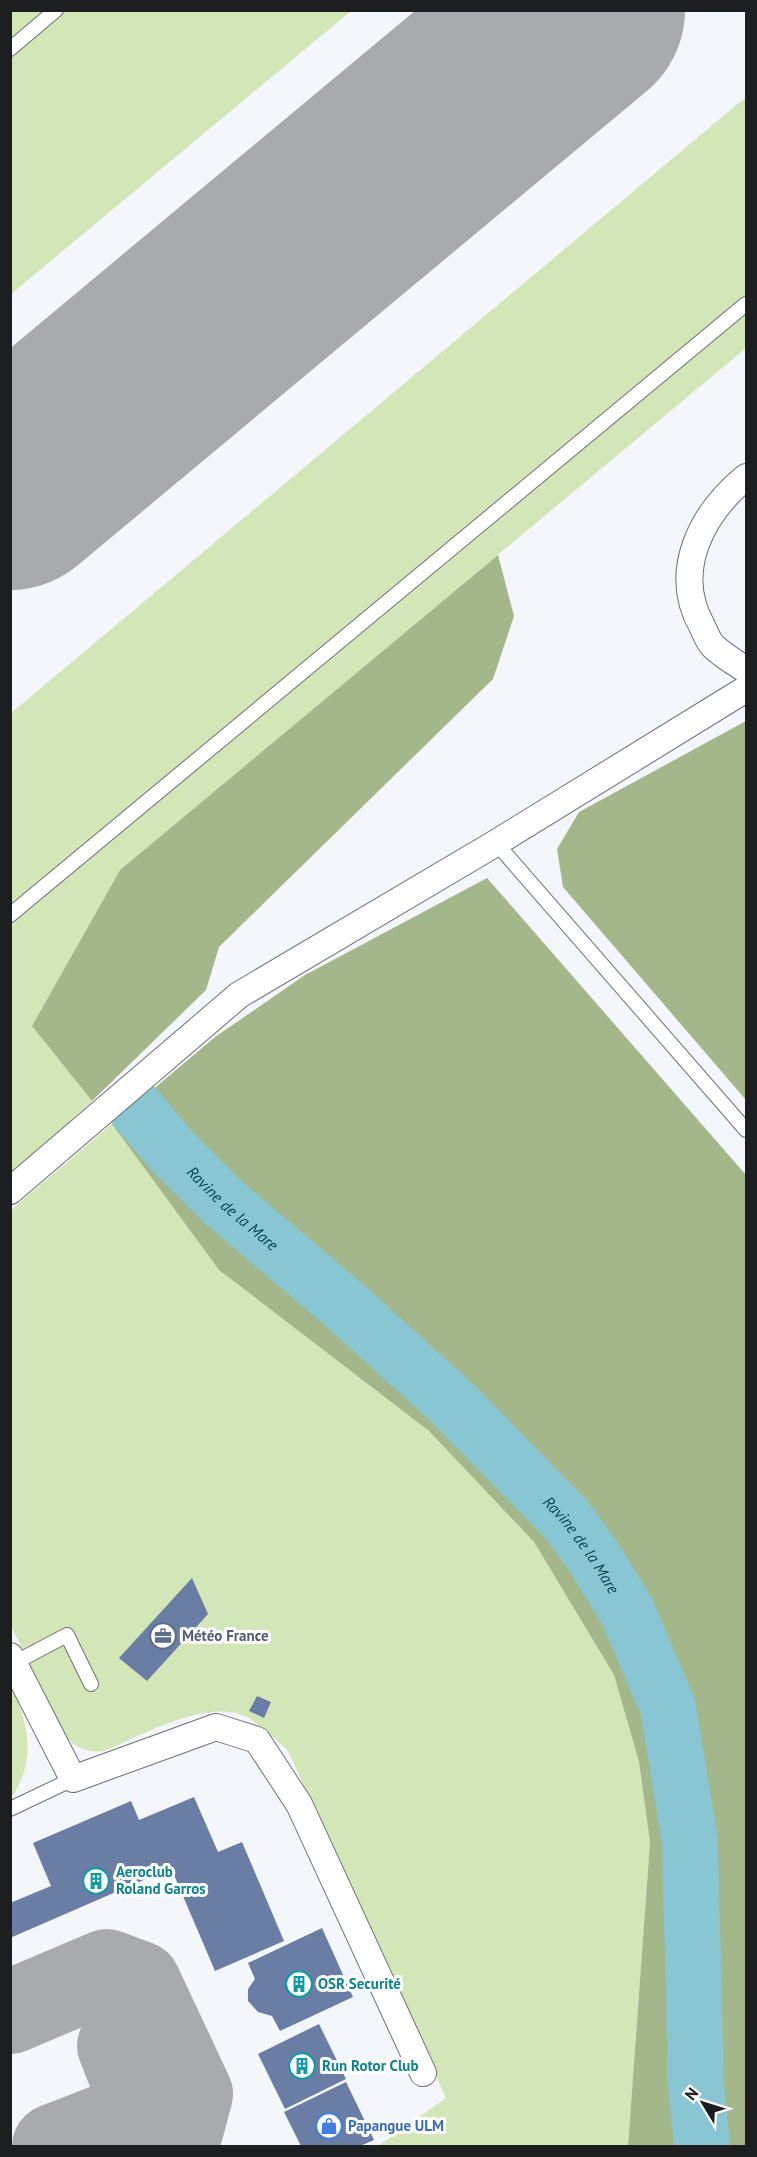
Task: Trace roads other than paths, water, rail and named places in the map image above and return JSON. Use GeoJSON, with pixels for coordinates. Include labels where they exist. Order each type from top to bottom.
{"type":"FeatureCollection","features":[{"type":"Feature","properties":{"kind":"street"},"geometry":{"type":"LineString","coordinates":[[747,477],[712,511],[695,541],[689,576],[693,612],[713,646],[747,670]]}},
{"type":"Feature","properties":{"kind":"street"},"geometry":{"type":"LineString","coordinates":[[10,1191],[239,995],[496,843],[747,689]]}},
{"type":"Feature","properties":{"kind":"street"},"geometry":{"type":"LineString","coordinates":[[12,1660],[73,1779],[216,1727],[257,1740],[299,1804],[423,2073]]}},
{"type":"Feature","properties":{"kind":"lane"},"geometry":{"type":"LineString","coordinates":[[10,49],[56,10]]}},
{"type":"Feature","properties":{"kind":"lane"},"geometry":{"type":"LineString","coordinates":[[10,915],[747,304]]}},
{"type":"Feature","properties":{"kind":"lane"},"geometry":{"type":"LineString","coordinates":[[496,843],[747,1130]]}},
{"type":"Feature","properties":{"kind":"lane"},"geometry":{"type":"LineString","coordinates":[[12,1660],[66,1635],[91,1684]]}},
{"type":"Feature","properties":{"kind":"lane"},"geometry":{"type":"LineString","coordinates":[[10,1809],[73,1779]]}},
{"type":"Feature","properties":{"kind":"waterway","name":"Ravine de la Mare"},"geometry":{"type":"LineString","coordinates":[[135,1107],[171,1150],[224,1203],[342,1303],[449,1400],[566,1519],[593,1556],[627,1611],[668,1707],[690,1842],[696,2085],[702,2146]]}},
{"type":"Feature","properties":{"kind":"place","name":"Météo France"},"geometry":{"type":"Point","coordinates":[163,1636]}},
{"type":"Feature","properties":{"kind":"place","name":"Aeroclub Roland Garros"},"geometry":{"type":"Point","coordinates":[96,1881]}},
{"type":"Feature","properties":{"kind":"place","name":"OSR Securité"},"geometry":{"type":"Point","coordinates":[299,1984]}},
{"type":"Feature","properties":{"kind":"place","name":"Run Rotor Club"},"geometry":{"type":"Point","coordinates":[302,2066]}},
{"type":"Feature","properties":{"kind":"place","name":"Papangue ULM"},"geometry":{"type":"Point","coordinates":[329,2126]}}]}
